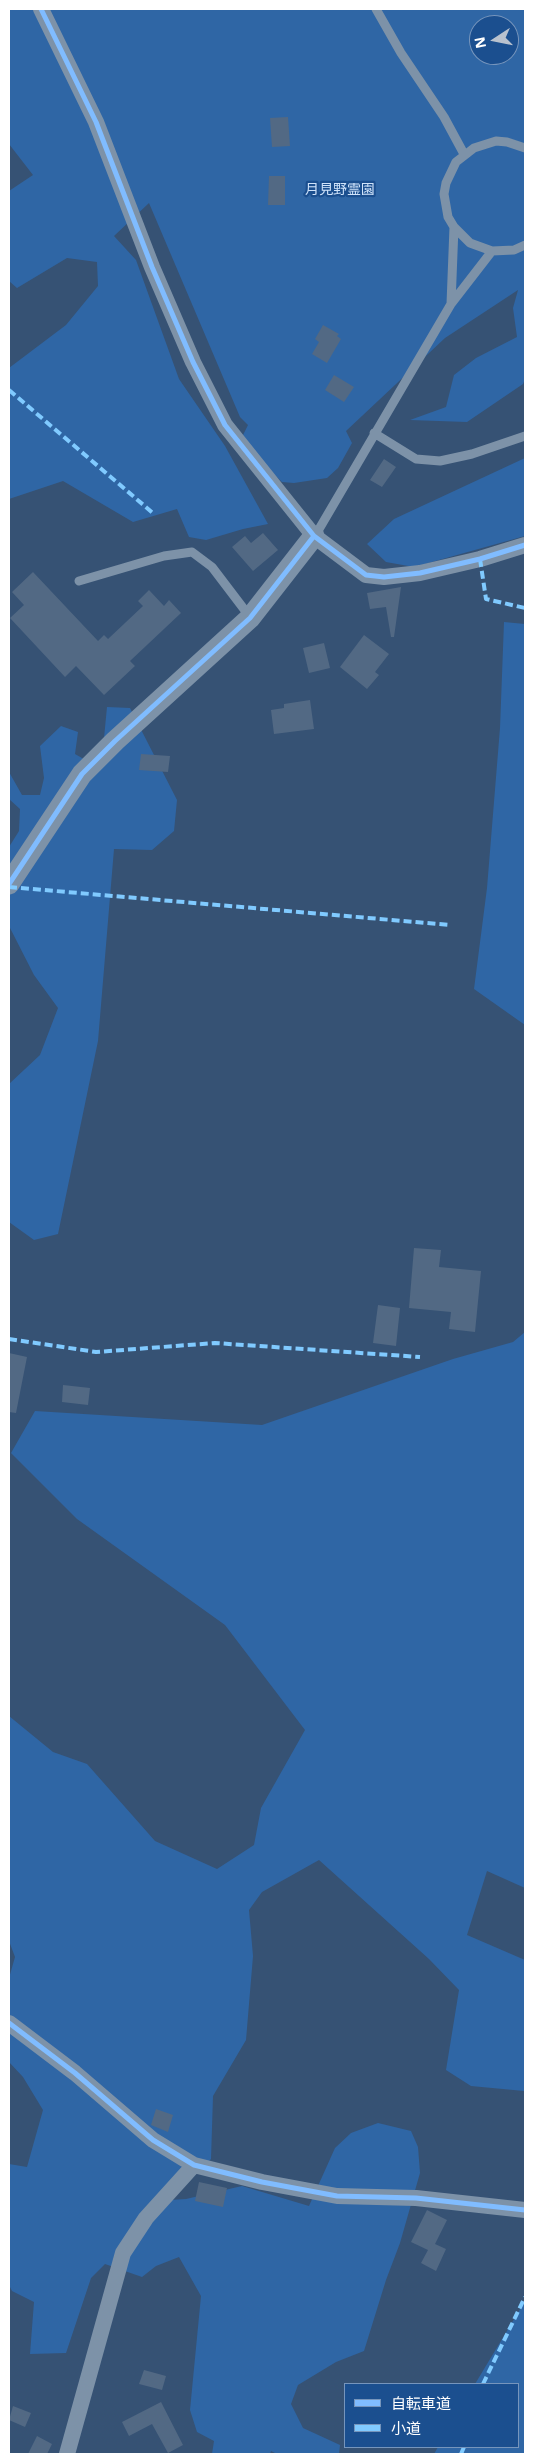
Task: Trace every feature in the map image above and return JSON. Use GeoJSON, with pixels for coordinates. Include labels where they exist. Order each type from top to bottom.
{"type":"FeatureCollection","features":[{"type":"Feature","properties":{"kind":"street"},"geometry":{"type":"LineString","coordinates":[[41,9],[96,122],[152,267],[193,362],[225,424],[314,536],[366,574],[384,576],[429,571],[480,559],[525,545]]}},
{"type":"Feature","properties":{"kind":"street"},"geometry":{"type":"LineString","coordinates":[[9,884],[82,774],[250,618],[314,536]]}},
{"type":"Feature","properties":{"kind":"street"},"geometry":{"type":"LineString","coordinates":[[9,2023],[75,2073],[153,2140],[194,2165],[262,2182],[337,2196],[416,2198],[525,2210]]}},
{"type":"Feature","properties":{"kind":"street"},"geometry":{"type":"LineString","coordinates":[[68,2454],[123,2253],[146,2218],[194,2165]]}},
{"type":"Feature","properties":{"kind":"lane"},"geometry":{"type":"LineString","coordinates":[[376,9],[401,53],[444,117],[464,154]]}},
{"type":"Feature","properties":{"kind":"lane"},"geometry":{"type":"LineString","coordinates":[[525,148],[507,142],[496,141],[479,145],[464,154],[450,172],[444,194],[448,217],[454,227],[470,243],[492,251],[514,250],[525,245]]}},
{"type":"Feature","properties":{"kind":"lane"},"geometry":{"type":"LineString","coordinates":[[451,304],[454,227]]}},
{"type":"Feature","properties":{"kind":"lane"},"geometry":{"type":"LineString","coordinates":[[314,536],[451,304],[492,251]]}},
{"type":"Feature","properties":{"kind":"lane"},"geometry":{"type":"LineString","coordinates":[[374,433],[416,458],[440,461],[472,454],[525,436]]}},
{"type":"Feature","properties":{"kind":"lane"},"geometry":{"type":"LineString","coordinates":[[79,581],[164,556],[192,552],[212,567],[250,618]]}},
{"type":"Feature","properties":{"kind":"green space","name":"月見野霊園"},"geometry":{"type":"Polygon","coordinates":[[[9,9],[525,9],[525,379],[523,384],[467,422],[410,420],[446,407],[454,375],[476,358],[517,337],[513,308],[518,290],[445,338],[346,431],[352,443],[338,468],[327,478],[294,483],[282,482],[263,464],[243,435],[248,425],[240,417],[149,203],[114,236],[136,260],[179,379],[225,446],[268,524],[206,540],[189,537],[177,509],[133,522],[63,481],[9,499],[9,368],[66,325],[98,286],[97,262],[67,258],[17,288],[9,281],[9,191],[33,175],[9,144],[9,9]]]}},
{"type":"Feature","properties":{"kind":"green space"},"geometry":{"type":"Polygon","coordinates":[[[525,458],[525,536],[414,567],[386,562],[367,544],[394,519],[525,458]]]}},
{"type":"Feature","properties":{"kind":"green space"},"geometry":{"type":"Polygon","coordinates":[[[504,622],[525,624],[525,1025],[474,989],[487,888],[500,728],[504,622]]]}},
{"type":"Feature","properties":{"kind":"green space"},"geometry":{"type":"Polygon","coordinates":[[[107,707],[130,708],[177,800],[174,831],[152,850],[114,849],[98,1041],[58,1234],[34,1240],[9,1222],[9,1084],[40,1055],[58,1008],[34,975],[9,926],[9,847],[19,831],[20,809],[9,799],[9,772],[22,795],[40,795],[44,778],[40,746],[61,726],[78,732],[75,754],[101,769],[107,707]]]}},
{"type":"Feature","properties":{"kind":"green space"},"geometry":{"type":"Polygon","coordinates":[[[525,1332],[525,1888],[487,1871],[467,1935],[525,1960],[524,2091],[471,2086],[446,2070],[459,1990],[429,1959],[319,1860],[262,1892],[249,1910],[253,1956],[246,2040],[213,2096],[211,2159],[170,2200],[186,2199],[242,2186],[309,2206],[335,2148],[351,2133],[378,2123],[411,2131],[418,2147],[420,2173],[400,2243],[386,2280],[364,2351],[336,2362],[298,2385],[291,2404],[303,2428],[340,2445],[339,2454],[277,2454],[271,2451],[270,2454],[212,2454],[214,2441],[197,2432],[190,2410],[201,2296],[179,2257],[156,2266],[142,2277],[105,2264],[91,2278],[66,2353],[30,2354],[34,2302],[12,2291],[9,2285],[9,2164],[27,2167],[43,2110],[23,2077],[9,2062],[9,1978],[15,1957],[9,1941],[9,1716],[53,1752],[87,1764],[155,1841],[217,1869],[254,1845],[261,1808],[305,1730],[225,1625],[77,1519],[11,1453],[35,1411],[262,1425],[453,1359],[513,1342],[525,1332]]]}},
{"type":"Feature","properties":{"kind":"green space"},"geometry":{"type":"Polygon","coordinates":[[[525,2301],[525,2454],[434,2454],[437,2448],[519,2448],[519,2383],[476,2383],[525,2301]]]}},
{"type":"Feature","properties":{"kind":"building"},"geometry":{"type":"Polygon","coordinates":[[[288,117],[290,146],[272,147],[270,118],[288,117]]]}},
{"type":"Feature","properties":{"kind":"building"},"geometry":{"type":"Polygon","coordinates":[[[269,176],[285,176],[285,205],[268,205],[269,176]]]}},
{"type":"Feature","properties":{"kind":"building"},"geometry":{"type":"Polygon","coordinates":[[[323,325],[339,334],[337,336],[341,339],[327,363],[312,354],[319,342],[315,339],[323,325]]]}},
{"type":"Feature","properties":{"kind":"building"},"geometry":{"type":"Polygon","coordinates":[[[334,375],[354,387],[344,402],[325,390],[334,375]]]}},
{"type":"Feature","properties":{"kind":"building"},"geometry":{"type":"Polygon","coordinates":[[[384,459],[396,467],[382,487],[370,480],[384,459]]]}},
{"type":"Feature","properties":{"kind":"building"},"geometry":{"type":"Polygon","coordinates":[[[263,533],[278,550],[253,571],[232,547],[245,536],[251,543],[263,533]]]}},
{"type":"Feature","properties":{"kind":"building"},"geometry":{"type":"Polygon","coordinates":[[[33,572],[98,641],[104,635],[108,639],[143,606],[138,601],[149,590],[164,606],[169,600],[181,613],[130,661],[135,666],[104,695],[76,666],[65,677],[10,618],[24,605],[12,592],[33,572]]]}},
{"type":"Feature","properties":{"kind":"building"},"geometry":{"type":"Polygon","coordinates":[[[401,587],[394,637],[391,637],[386,607],[370,609],[367,593],[401,587]]]}},
{"type":"Feature","properties":{"kind":"building"},"geometry":{"type":"Polygon","coordinates":[[[364,635],[389,654],[375,672],[379,675],[367,689],[340,667],[364,635]]]}},
{"type":"Feature","properties":{"kind":"building"},"geometry":{"type":"Polygon","coordinates":[[[324,643],[330,668],[309,673],[303,648],[324,643]]]}},
{"type":"Feature","properties":{"kind":"building"},"geometry":{"type":"Polygon","coordinates":[[[310,700],[314,729],[274,734],[271,710],[284,708],[284,704],[310,700]]]}},
{"type":"Feature","properties":{"kind":"building"},"geometry":{"type":"Polygon","coordinates":[[[141,754],[170,756],[168,772],[139,770],[141,754]]]}},
{"type":"Feature","properties":{"kind":"building"},"geometry":{"type":"Polygon","coordinates":[[[414,1248],[441,1250],[439,1267],[481,1271],[475,1332],[449,1329],[451,1312],[409,1308],[414,1248]]]}},
{"type":"Feature","properties":{"kind":"building"},"geometry":{"type":"Polygon","coordinates":[[[378,1305],[400,1308],[396,1346],[373,1343],[378,1305]]]}},
{"type":"Feature","properties":{"kind":"building"},"geometry":{"type":"Polygon","coordinates":[[[9,1353],[27,1357],[16,1413],[9,1412],[9,1353]]]}},
{"type":"Feature","properties":{"kind":"building"},"geometry":{"type":"Polygon","coordinates":[[[63,1385],[90,1388],[88,1405],[62,1402],[63,1385]]]}},
{"type":"Feature","properties":{"kind":"building"},"geometry":{"type":"Polygon","coordinates":[[[156,2109],[173,2115],[168,2132],[151,2125],[156,2109]]]}},
{"type":"Feature","properties":{"kind":"building"},"geometry":{"type":"Polygon","coordinates":[[[199,2182],[227,2188],[223,2207],[195,2201],[199,2182]]]}},
{"type":"Feature","properties":{"kind":"building"},"geometry":{"type":"Polygon","coordinates":[[[427,2210],[447,2220],[435,2244],[446,2249],[436,2271],[421,2263],[428,2250],[411,2242],[427,2210]]]}},
{"type":"Feature","properties":{"kind":"building"},"geometry":{"type":"Polygon","coordinates":[[[144,2370],[166,2376],[162,2390],[139,2384],[144,2370]]]}},
{"type":"Feature","properties":{"kind":"building"},"geometry":{"type":"Polygon","coordinates":[[[161,2402],[183,2445],[168,2453],[152,2424],[129,2436],[122,2422],[161,2402]]]}},
{"type":"Feature","properties":{"kind":"building"},"geometry":{"type":"Polygon","coordinates":[[[13,2406],[31,2413],[25,2427],[9,2420],[13,2406]]]}},
{"type":"Feature","properties":{"kind":"building"},"geometry":{"type":"Polygon","coordinates":[[[37,2436],[52,2444],[47,2454],[28,2454],[37,2436]]]}},
{"type":"Feature","properties":{"kind":"marked path"},"geometry":{"type":"LineString","coordinates":[[9,390],[154,514]]}},
{"type":"Feature","properties":{"kind":"marked path"},"geometry":{"type":"LineString","coordinates":[[480,559],[486,599],[525,608]]}},
{"type":"Feature","properties":{"kind":"marked path"},"geometry":{"type":"LineString","coordinates":[[9,887],[450,925]]}},
{"type":"Feature","properties":{"kind":"marked path"},"geometry":{"type":"LineString","coordinates":[[9,1339],[96,1352],[215,1343],[420,1357]]}},
{"type":"Feature","properties":{"kind":"marked path"},"geometry":{"type":"LineString","coordinates":[[483,2383],[525,2297]]}},
{"type":"Feature","properties":{"kind":"marked path"},"geometry":{"type":"LineString","coordinates":[[461,2454],[464,2448]]}},
{"type":"Feature","properties":{"kind":"cycle path"},"geometry":{"type":"LineString","coordinates":[[41,9],[96,122],[152,267],[193,362],[225,425],[314,536],[366,575],[384,577],[420,573],[480,559],[525,545]]}},
{"type":"Feature","properties":{"kind":"cycle path"},"geometry":{"type":"LineString","coordinates":[[9,884],[82,774],[115,741],[250,618],[314,536]]}},
{"type":"Feature","properties":{"kind":"cycle path"},"geometry":{"type":"LineString","coordinates":[[9,2023],[75,2073],[153,2140],[194,2165],[262,2182],[337,2196],[416,2198],[525,2210]]}}]}
